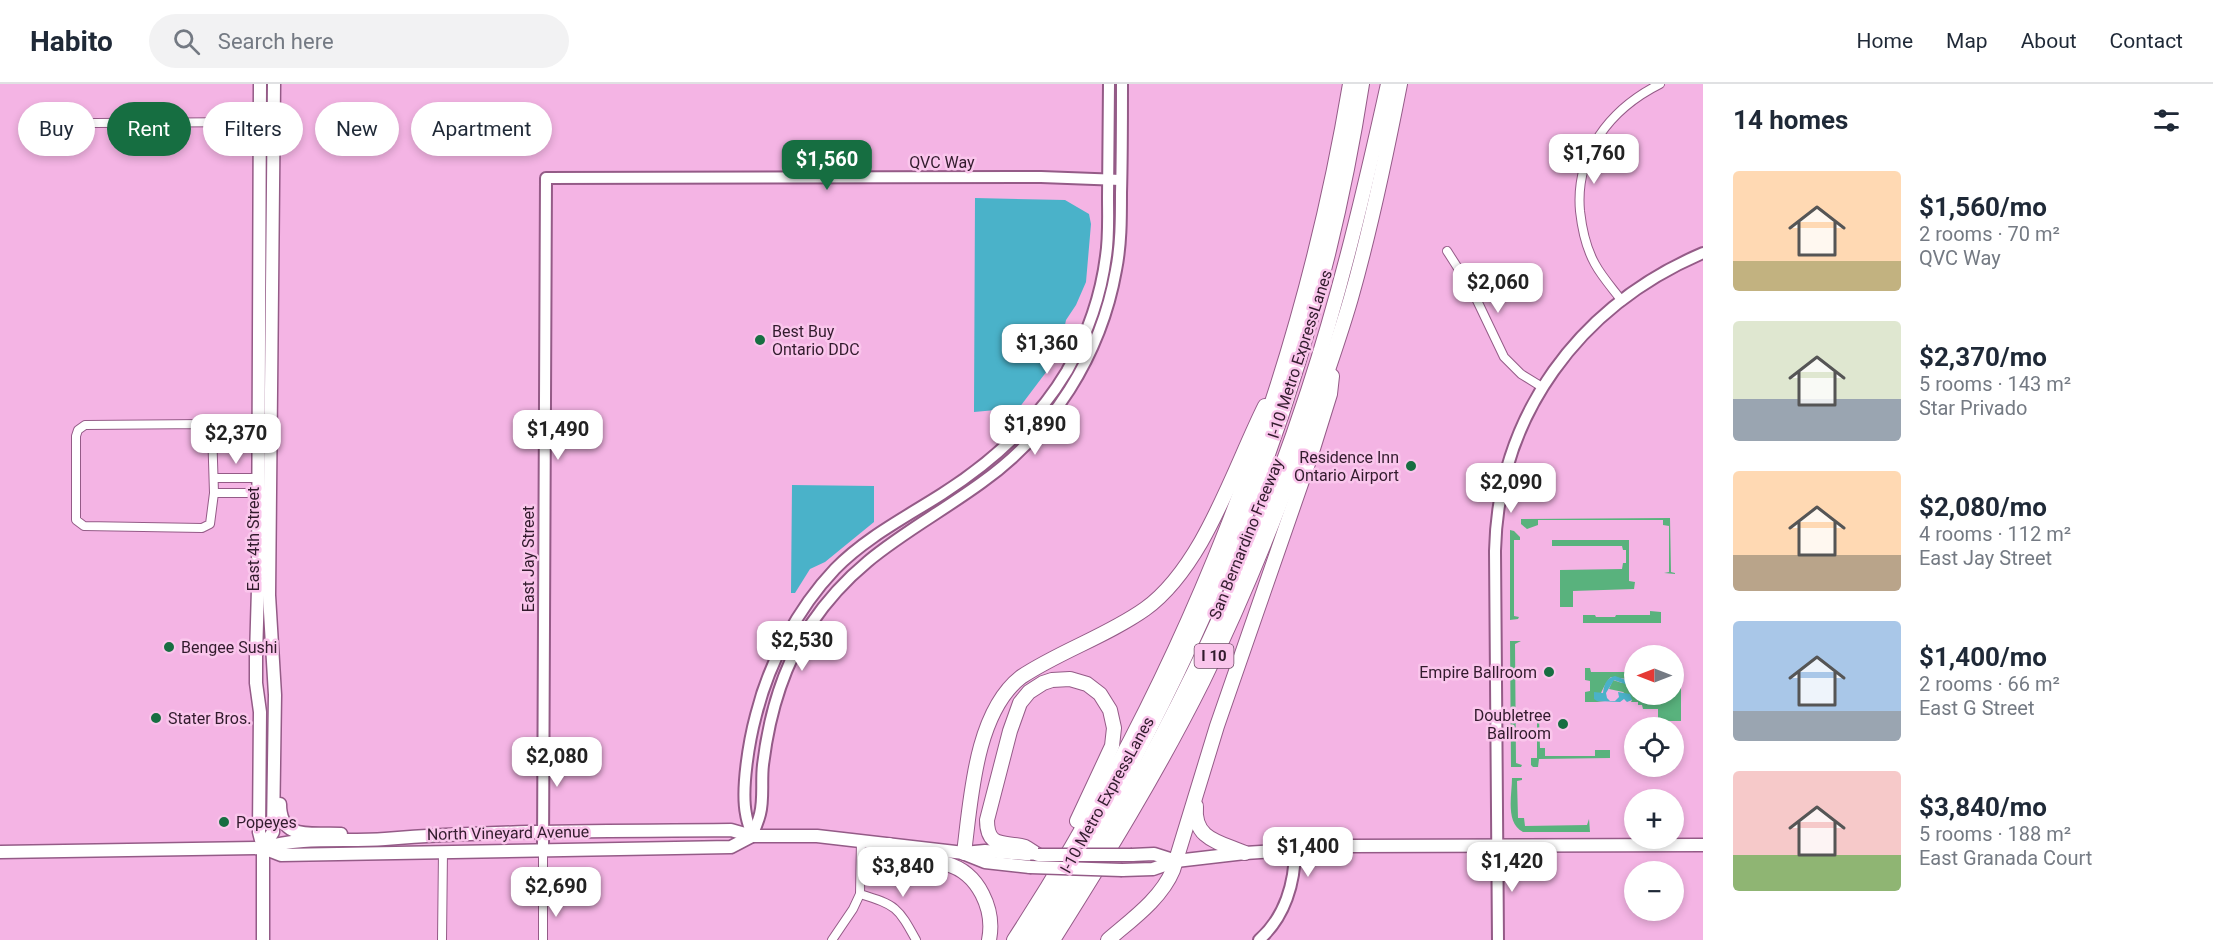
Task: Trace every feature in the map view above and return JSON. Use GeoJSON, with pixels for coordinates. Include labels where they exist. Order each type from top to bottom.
{"type":"FeatureCollection","features":[{"type":"Feature","properties":{"kind":"highway","name":"San Bernardino Freeway"},"geometry":{"type":"LineString","coordinates":[[1014,940],[1053,879],[1127,748],[1195,608],[1245,483],[1283,369],[1317,244],[1350,84]]}},
{"type":"Feature","properties":{"kind":"highway","name":"I-10 Metro ExpressLanes"},"geometry":{"type":"LineString","coordinates":[[1028,940],[1089,840],[1141,745],[1185,657],[1225,569],[1275,434],[1307,334],[1347,168],[1362,84]]}},
{"type":"Feature","properties":{"kind":"highway","name":"I-10 Metro ExpressLanes"},"geometry":{"type":"LineString","coordinates":[[1041,940],[1158,740],[1221,612],[1265,510],[1308,392],[1341,282],[1355,231],[1388,84]]}},
{"type":"Feature","properties":{"kind":"highway","name":"San Bernardino Freeway"},"geometry":{"type":"LineString","coordinates":[[1053,940],[1144,790],[1203,681],[1237,608],[1280,505],[1334,353],[1361,261],[1389,143],[1400,84]]}},
{"type":"Feature","properties":{"kind":"highway"},"geometry":{"type":"LineString","coordinates":[[1108,940],[1169,880],[1198,786],[1311,455],[1330,394],[1334,353]]}},
{"type":"Feature","properties":{"kind":"highway"},"geometry":{"type":"LineString","coordinates":[[964,853],[980,755],[988,721],[996,705],[1021,677],[1143,610],[1177,578],[1207,529],[1283,369]]}},
{"type":"Feature","properties":{"kind":"highway"},"geometry":{"type":"LineString","coordinates":[[1034,861],[1025,847],[1001,844],[993,839],[987,828],[989,811],[1015,714],[1023,699],[1032,689],[1047,681],[1074,680],[1092,687],[1107,704],[1113,721],[1114,735],[1112,746],[1090,790],[1053,879]]}},
{"type":"Feature","properties":{"kind":"highway"},"geometry":{"type":"LineString","coordinates":[[1198,786],[1196,817],[1202,832],[1207,837],[1245,853]]}},
{"type":"Feature","properties":{"kind":"highway"},"geometry":{"type":"LineString","coordinates":[[889,845],[915,858],[949,864],[970,879],[982,892],[988,906],[991,927],[989,940]]}},
{"type":"Feature","properties":{"kind":"main road","name":"East 4th Street"},"geometry":{"type":"LineString","coordinates":[[260,84],[260,102]]}},
{"type":"Feature","properties":{"kind":"main road","name":"East 4th Street"},"geometry":{"type":"LineString","coordinates":[[274,84],[274,102]]}},
{"type":"Feature","properties":{"kind":"main road","name":"East 4th Street"},"geometry":{"type":"LineString","coordinates":[[260,156],[256,674],[260,712],[263,940]]}},
{"type":"Feature","properties":{"kind":"main road","name":"East 4th Street"},"geometry":{"type":"LineString","coordinates":[[263,848],[273,832],[274,706],[269,595],[274,156]]}},
{"type":"Feature","properties":{"kind":"main road"},"geometry":{"type":"LineString","coordinates":[[274,706],[280,721],[280,814],[284,825],[291,831],[344,834],[356,840]]}},
{"type":"Feature","properties":{"kind":"main road","name":"North Vineyard Avenue"},"geometry":{"type":"LineString","coordinates":[[0,852],[263,848],[286,842],[445,834],[731,830],[752,836],[817,836],[964,853],[985,862],[1154,854],[1176,861]]}},
{"type":"Feature","properties":{"kind":"main road"},"geometry":{"type":"LineString","coordinates":[[375,853],[386,845],[431,842],[445,834]]}},
{"type":"Feature","properties":{"kind":"main road","name":"North Vineyard Avenue"},"geometry":{"type":"LineString","coordinates":[[263,848],[281,855],[731,847],[752,836]]}},
{"type":"Feature","properties":{"kind":"main road","name":"North Vineyard Avenue"},"geometry":{"type":"LineString","coordinates":[[1034,861],[1122,870],[1153,869],[1176,861],[1245,853],[1348,846],[1703,845]]}},
{"type":"Feature","properties":{"kind":"street"},"geometry":{"type":"LineString","coordinates":[[752,836],[746,813],[750,739],[765,685],[786,640],[810,601],[835,569],[883,531],[992,459],[1024,429],[1053,393],[1077,351],[1093,311],[1106,256],[1109,84]]}},
{"type":"Feature","properties":{"kind":"street"},"geometry":{"type":"LineString","coordinates":[[752,836],[760,813],[762,771],[772,715],[781,684],[795,652],[811,625],[830,599],[857,569],[891,542],[981,484],[1029,442],[1056,411],[1082,369],[1101,327],[1116,270],[1120,238],[1122,84]]}},
{"type":"Feature","properties":{"kind":"street"},"geometry":{"type":"LineString","coordinates":[[1622,301],[1595,265],[1588,249],[1583,232],[1580,205],[1582,180],[1596,138],[1607,124],[1629,102],[1660,84]]}},
{"type":"Feature","properties":{"kind":"street"},"geometry":{"type":"LineString","coordinates":[[95,123],[203,122]]}},
{"type":"Feature","properties":{"kind":"street","name":"QVC Way"},"geometry":{"type":"LineString","coordinates":[[546,178],[1041,177],[1121,180]]}},
{"type":"Feature","properties":{"kind":"street","name":"East Jay Street"},"geometry":{"type":"LineString","coordinates":[[543,940],[546,178]]}},
{"type":"Feature","properties":{"kind":"street"},"geometry":{"type":"LineString","coordinates":[[1447,251],[1472,290],[1504,357],[1521,374],[1542,387]]}},
{"type":"Feature","properties":{"kind":"street"},"geometry":{"type":"LineString","coordinates":[[1498,940],[1494,551],[1496,516],[1510,458],[1519,433],[1542,387],[1572,346],[1622,301],[1660,274],[1703,253]]}},
{"type":"Feature","properties":{"kind":"street"},"geometry":{"type":"LineString","coordinates":[[85,425],[210,425],[214,493],[212,521],[207,527],[84,526],[76,520],[76,436],[78,430],[85,425]]}},
{"type":"Feature","properties":{"kind":"street"},"geometry":{"type":"LineString","coordinates":[[214,478],[258,478]]}},
{"type":"Feature","properties":{"kind":"street"},"geometry":{"type":"LineString","coordinates":[[214,493],[258,493]]}},
{"type":"Feature","properties":{"kind":"street"},"geometry":{"type":"LineString","coordinates":[[832,940],[853,909],[860,894],[861,841]]}},
{"type":"Feature","properties":{"kind":"street"},"geometry":{"type":"LineString","coordinates":[[1259,940],[1282,912],[1294,878],[1295,849]]}},
{"type":"Feature","properties":{"kind":"street"},"geometry":{"type":"LineString","coordinates":[[442,940],[443,851]]}},
{"type":"Feature","properties":{"kind":"street"},"geometry":{"type":"LineString","coordinates":[[860,894],[893,906],[903,916],[916,940]]}},
{"type":"Feature","properties":{"kind":"green space"},"geometry":{"type":"Polygon","coordinates":[[[1670,518],[1671,572],[1675,574],[1664,573],[1669,572],[1669,526],[1663,525],[1663,520],[1538,520],[1538,525],[1527,529],[1521,524],[1521,519],[1670,518]]]}},
{"type":"Feature","properties":{"kind":"green space"},"geometry":{"type":"Polygon","coordinates":[[[1510,530],[1520,537],[1520,540],[1514,540],[1514,616],[1519,617],[1510,620],[1510,530]]]}},
{"type":"Feature","properties":{"kind":"green space"},"geometry":{"type":"Polygon","coordinates":[[[1552,540],[1629,540],[1629,581],[1635,582],[1634,589],[1573,591],[1573,607],[1560,607],[1560,570],[1622,569],[1623,563],[1626,563],[1626,550],[1623,550],[1622,546],[1552,546],[1552,540]]]}},
{"type":"Feature","properties":{"kind":"green space"},"geometry":{"type":"Polygon","coordinates":[[[1650,611],[1661,612],[1661,623],[1583,623],[1583,615],[1615,617],[1616,615],[1650,615],[1650,611]]]}},
{"type":"Feature","properties":{"kind":"green space"},"geometry":{"type":"Polygon","coordinates":[[[1510,641],[1521,641],[1515,644],[1516,763],[1522,765],[1521,767],[1511,767],[1510,641]]]}},
{"type":"Feature","properties":{"kind":"green space"},"geometry":{"type":"Polygon","coordinates":[[[1585,668],[1590,668],[1591,672],[1624,672],[1624,679],[1611,677],[1605,685],[1597,701],[1605,702],[1585,702],[1585,692],[1590,691],[1590,681],[1585,680],[1585,668]]]}},
{"type":"Feature","properties":{"kind":"green space"},"geometry":{"type":"Polygon","coordinates":[[[1613,680],[1624,683],[1624,693],[1609,689],[1613,680]]]}},
{"type":"Feature","properties":{"kind":"green space"},"geometry":{"type":"Polygon","coordinates":[[[1642,705],[1681,705],[1681,717],[1658,717],[1658,709],[1643,709],[1642,705]]]}},
{"type":"Feature","properties":{"kind":"green space"},"geometry":{"type":"Polygon","coordinates":[[[1537,717],[1539,717],[1540,748],[1545,748],[1545,756],[1595,756],[1595,750],[1610,750],[1610,758],[1539,759],[1538,767],[1533,767],[1531,758],[1537,758],[1537,717]]]}},
{"type":"Feature","properties":{"kind":"green space"},"geometry":{"type":"Polygon","coordinates":[[[1512,778],[1522,778],[1517,781],[1518,818],[1524,818],[1525,826],[1587,825],[1589,819],[1590,832],[1523,832],[1517,828],[1512,815],[1512,778]]]}},
{"type":"Feature","properties":{"kind":"water"},"geometry":{"type":"Polygon","coordinates":[[[975,198],[1065,200],[1089,214],[1091,224],[1086,282],[1076,305],[1066,320],[1059,355],[1019,408],[974,412],[975,198]]]}},
{"type":"Feature","properties":{"kind":"water"},"geometry":{"type":"Polygon","coordinates":[[[792,485],[874,486],[874,522],[825,562],[810,569],[795,593],[791,593],[792,485]]]}},
{"type":"Feature","properties":{"kind":"water"},"geometry":{"type":"Polygon","coordinates":[[[1615,676],[1624,679],[1624,684],[1614,680],[1606,693],[1610,701],[1615,701],[1619,697],[1618,692],[1624,693],[1624,699],[1620,702],[1597,701],[1594,699],[1594,692],[1603,693],[1609,678],[1615,676]]]}},
{"type":"Feature","properties":{"kind":"place","name":"Best Buy Ontario DDC"},"geometry":{"type":"Point","coordinates":[760,340]}},
{"type":"Feature","properties":{"kind":"place","name":"Residence Inn Ontario Airport"},"geometry":{"type":"Point","coordinates":[1411,466]}},
{"type":"Feature","properties":{"kind":"place","name":"Bengee Sushi"},"geometry":{"type":"Point","coordinates":[169,647]}},
{"type":"Feature","properties":{"kind":"place","name":"Empire Ballroom"},"geometry":{"type":"Point","coordinates":[1549,672]}},
{"type":"Feature","properties":{"kind":"place","name":"Stater Bros."},"geometry":{"type":"Point","coordinates":[156,718]}},
{"type":"Feature","properties":{"kind":"place","name":"Doubletree Ballroom"},"geometry":{"type":"Point","coordinates":[1563,724]}},
{"type":"Feature","properties":{"kind":"place","name":"Popeyes"},"geometry":{"type":"Point","coordinates":[224,822]}}]}
